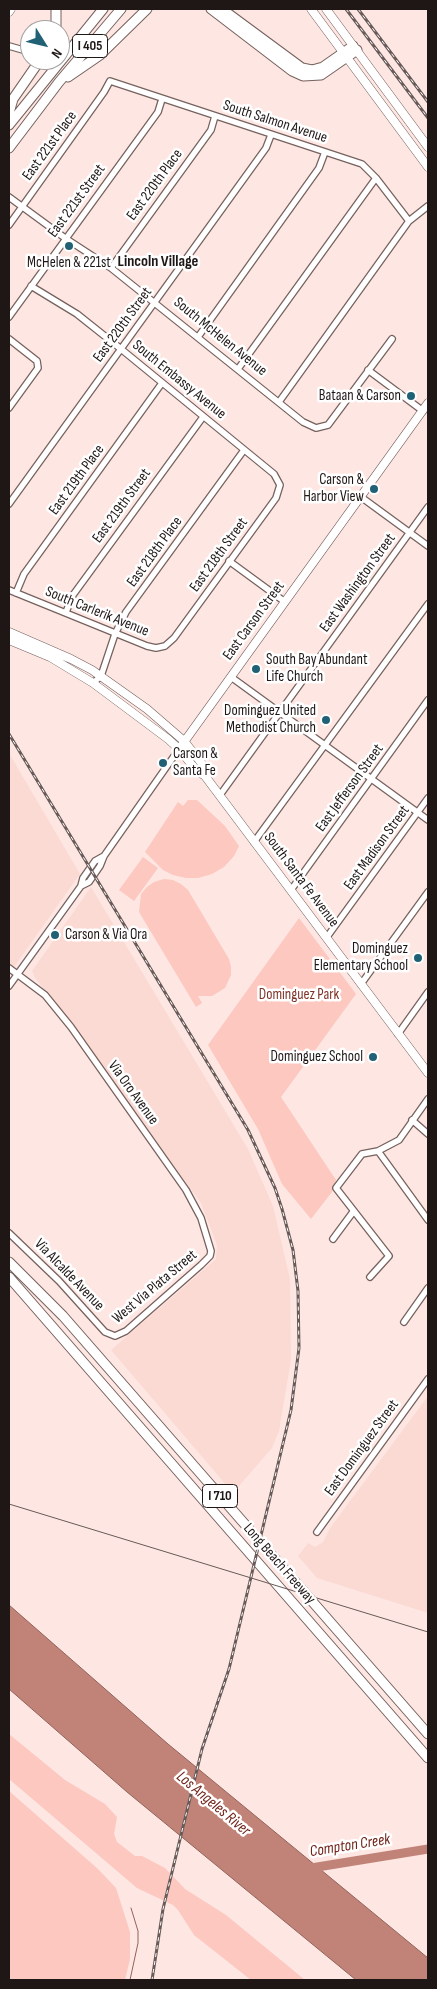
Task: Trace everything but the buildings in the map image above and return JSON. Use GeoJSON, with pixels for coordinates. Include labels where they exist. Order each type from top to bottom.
{"type":"FeatureCollection","features":[{"type":"Feature","properties":{"kind":"highway","name":"I 405"},"geometry":{"type":"LineString","coordinates":[[10,120],[103,9]]}},
{"type":"Feature","properties":{"kind":"highway","name":"I 405"},"geometry":{"type":"LineString","coordinates":[[9,148],[50,93],[120,9]]}},
{"type":"Feature","properties":{"kind":"highway"},"geometry":{"type":"LineString","coordinates":[[59,82],[100,55],[147,9]]}},
{"type":"Feature","properties":{"kind":"highway"},"geometry":{"type":"LineString","coordinates":[[210,9],[298,74],[308,77],[321,75],[355,48]]}},
{"type":"Feature","properties":{"kind":"highway"},"geometry":{"type":"LineString","coordinates":[[222,9],[302,68],[312,70],[323,67],[345,55]]}},
{"type":"Feature","properties":{"kind":"highway"},"geometry":{"type":"LineString","coordinates":[[9,134],[13,98],[33,70]]}},
{"type":"Feature","properties":{"kind":"highway"},"geometry":{"type":"LineString","coordinates":[[9,139],[37,102],[50,93]]}},
{"type":"Feature","properties":{"kind":"highway","name":"Long Beach Freeway"},"geometry":{"type":"LineString","coordinates":[[9,1262],[63,1316],[428,1734]]}},
{"type":"Feature","properties":{"kind":"highway","name":"Long Beach Freeway"},"geometry":{"type":"LineString","coordinates":[[9,1277],[428,1758]]}},
{"type":"Feature","properties":{"kind":"main road"},"geometry":{"type":"LineString","coordinates":[[311,9],[428,167]]}},
{"type":"Feature","properties":{"kind":"main road"},"geometry":{"type":"LineString","coordinates":[[326,9],[428,147]]}},
{"type":"Feature","properties":{"kind":"main road","name":"East Carson Street"},"geometry":{"type":"LineString","coordinates":[[179,749],[428,403]]}},
{"type":"Feature","properties":{"kind":"main road","name":"South Santa Fe Avenue"},"geometry":{"type":"LineString","coordinates":[[9,632],[72,659],[101,676],[157,717],[184,741],[203,765],[205,776]]}},
{"type":"Feature","properties":{"kind":"main road","name":"South Santa Fe Avenue"},"geometry":{"type":"LineString","coordinates":[[9,640],[50,657],[93,683],[136,713],[179,749],[220,795],[428,1073]]}},
{"type":"Feature","properties":{"kind":"street","name":"South Salmon Avenue"},"geometry":{"type":"LineString","coordinates":[[110,81],[362,164],[376,178],[409,221]]}},
{"type":"Feature","properties":{"kind":"street","name":"East 221st Place"},"geometry":{"type":"LineString","coordinates":[[9,225],[110,81]]}},
{"type":"Feature","properties":{"kind":"street","name":"East 221st Street"},"geometry":{"type":"LineString","coordinates":[[9,317],[158,112],[162,99]]}},
{"type":"Feature","properties":{"kind":"street","name":"East 220th Place"},"geometry":{"type":"LineString","coordinates":[[111,268],[211,130],[215,116]]}},
{"type":"Feature","properties":{"kind":"street","name":"East 220th Street"},"geometry":{"type":"LineString","coordinates":[[9,504],[266,148],[271,135]]}},
{"type":"Feature","properties":{"kind":"street"},"geometry":{"type":"LineString","coordinates":[[198,337],[319,168],[325,152]]}},
{"type":"Feature","properties":{"kind":"street"},"geometry":{"type":"LineString","coordinates":[[238,368],[376,178]]}},
{"type":"Feature","properties":{"kind":"street","name":"South McHelen Avenue"},"geometry":{"type":"LineString","coordinates":[[9,196],[155,301],[303,422],[316,428],[328,425],[368,370]]}},
{"type":"Feature","properties":{"kind":"street"},"geometry":{"type":"LineString","coordinates":[[279,402],[409,221],[428,206]]}},
{"type":"Feature","properties":{"kind":"street","name":"South Embassy Avenue"},"geometry":{"type":"LineString","coordinates":[[31,286],[77,314],[121,349],[274,474],[280,485]]}},
{"type":"Feature","properties":{"kind":"street"},"geometry":{"type":"LineString","coordinates":[[9,339],[37,361],[38,368],[9,408]]}},
{"type":"Feature","properties":{"kind":"street"},"geometry":{"type":"LineString","coordinates":[[392,339],[368,370],[423,411]]}},
{"type":"Feature","properties":{"kind":"street","name":"East 219th Place"},"geometry":{"type":"LineString","coordinates":[[16,593],[24,574],[162,383]]}},
{"type":"Feature","properties":{"kind":"street","name":"East 219th Street"},"geometry":{"type":"LineString","coordinates":[[66,612],[72,595],[203,417]]}},
{"type":"Feature","properties":{"kind":"street","name":"East 218th Place"},"geometry":{"type":"LineString","coordinates":[[101,676],[115,634],[126,612],[244,450]]}},
{"type":"Feature","properties":{"kind":"street","name":"East 218th Street"},"geometry":{"type":"LineString","coordinates":[[174,638],[276,498],[280,485]]}},
{"type":"Feature","properties":{"kind":"street"},"geometry":{"type":"LineString","coordinates":[[361,497],[428,546]]}},
{"type":"Feature","properties":{"kind":"street","name":"East Washington Street"},"geometry":{"type":"LineString","coordinates":[[220,795],[428,507]]}},
{"type":"Feature","properties":{"kind":"street"},"geometry":{"type":"LineString","coordinates":[[229,561],[284,602]]}},
{"type":"Feature","properties":{"kind":"street","name":"South Carlerik Avenue"},"geometry":{"type":"LineString","coordinates":[[9,590],[152,648],[166,646],[174,638]]}},
{"type":"Feature","properties":{"kind":"street"},"geometry":{"type":"LineString","coordinates":[[254,842],[428,604]]}},
{"type":"Feature","properties":{"kind":"street"},"geometry":{"type":"LineString","coordinates":[[93,683],[101,676]]}},
{"type":"Feature","properties":{"kind":"street"},"geometry":{"type":"LineString","coordinates":[[231,677],[428,820]]}},
{"type":"Feature","properties":{"kind":"street","name":"East Jefferson Street"},"geometry":{"type":"LineString","coordinates":[[291,890],[428,700]]}},
{"type":"Feature","properties":{"kind":"street","name":"East Carson Street"},"geometry":{"type":"LineString","coordinates":[[9,986],[82,886],[83,878],[95,861],[104,856],[179,749]]}},
{"type":"Feature","properties":{"kind":"street","name":"East Madison Street"},"geometry":{"type":"LineString","coordinates":[[327,937],[428,798]]}},
{"type":"Feature","properties":{"kind":"street"},"geometry":{"type":"LineString","coordinates":[[362,984],[428,892]]}},
{"type":"Feature","properties":{"kind":"street","name":"Via Oro Avenue"},"geometry":{"type":"LineString","coordinates":[[9,968],[52,1002],[186,1190],[201,1218],[211,1251]]}},
{"type":"Feature","properties":{"kind":"street"},"geometry":{"type":"LineString","coordinates":[[398,1034],[428,992]]}},
{"type":"Feature","properties":{"kind":"street"},"geometry":{"type":"LineString","coordinates":[[370,1277],[389,1256],[336,1188],[362,1154],[378,1151],[399,1140],[428,1100]]}},
{"type":"Feature","properties":{"kind":"street"},"geometry":{"type":"LineString","coordinates":[[412,1120],[428,1134]]}},
{"type":"Feature","properties":{"kind":"street"},"geometry":{"type":"LineString","coordinates":[[378,1151],[428,1220]]}},
{"type":"Feature","properties":{"kind":"street"},"geometry":{"type":"LineString","coordinates":[[333,1239],[353,1212]]}},
{"type":"Feature","properties":{"kind":"street","name":"Via Alcalde Avenue"},"geometry":{"type":"LineString","coordinates":[[9,1232],[110,1335]]}},
{"type":"Feature","properties":{"kind":"street","name":"West Via Plata Street"},"geometry":{"type":"LineString","coordinates":[[110,1335],[126,1331],[207,1260],[211,1251]]}},
{"type":"Feature","properties":{"kind":"street"},"geometry":{"type":"LineString","coordinates":[[404,1322],[428,1288]]}},
{"type":"Feature","properties":{"kind":"street","name":"East Dominguez Street"},"geometry":{"type":"LineString","coordinates":[[317,1532],[428,1379]]}},
{"type":"Feature","properties":{"kind":"shaded area"},"geometry":{"type":"Polygon","coordinates":[[[9,753],[80,874],[9,974],[9,753]]]}},
{"type":"Feature","properties":{"kind":"shaded area"},"geometry":{"type":"Polygon","coordinates":[[[91,887],[248,1149],[273,1206],[290,1279],[291,1360],[279,1431],[272,1448],[233,1493],[111,1350],[216,1259],[217,1245],[201,1203],[32,971],[91,887]]]}},
{"type":"Feature","properties":{"kind":"shaded area"},"geometry":{"type":"Polygon","coordinates":[[[428,1396],[428,1613],[317,1578],[298,1556],[308,1543],[315,1547],[323,1542],[330,1528],[428,1396]]]}},
{"type":"Feature","properties":{"kind":"green space"},"geometry":{"type":"Polygon","coordinates":[[[188,800],[197,800],[225,826],[239,846],[234,856],[224,867],[212,874],[198,878],[173,875],[163,870],[145,852],[178,802],[183,806],[188,800]]]}},
{"type":"Feature","properties":{"kind":"green space"},"geometry":{"type":"Polygon","coordinates":[[[143,857],[158,868],[134,901],[119,890],[143,857]]]}},
{"type":"Feature","properties":{"kind":"green space"},"geometry":{"type":"Polygon","coordinates":[[[164,879],[173,880],[188,890],[229,959],[231,967],[231,975],[225,988],[212,996],[198,996],[202,1003],[196,1007],[139,912],[141,894],[154,882],[164,879]]]}},
{"type":"Feature","properties":{"kind":"green space","name":"Dominguez Park"},"geometry":{"type":"Polygon","coordinates":[[[299,918],[356,994],[281,1097],[336,1180],[332,1192],[311,1219],[282,1184],[258,1129],[208,1045],[299,918]]]}},
{"type":"Feature","properties":{"kind":"green space"},"geometry":{"type":"Polygon","coordinates":[[[9,1734],[65,1780],[105,1804],[117,1817],[114,1834],[117,1842],[135,1856],[142,1856],[165,1868],[185,1889],[226,1915],[305,1980],[251,1980],[194,1935],[173,1905],[137,1888],[9,1779],[9,1734]]]}},
{"type":"Feature","properties":{"kind":"green space"},"geometry":{"type":"Polygon","coordinates":[[[9,1791],[98,1869],[116,1888],[130,1932],[130,1959],[125,1980],[9,1980],[9,1791]]]}},
{"type":"Feature","properties":{"kind":"water","name":"Los Angeles River"},"geometry":{"type":"Polygon","coordinates":[[[9,1605],[168,1744],[428,1958],[428,1980],[356,1980],[127,1792],[9,1689],[9,1605]]]}},
{"type":"Feature","properties":{"kind":"waterway","name":"Compton Creek"},"geometry":{"type":"LineString","coordinates":[[305,1869],[428,1849]]}},
{"type":"Feature","properties":{"kind":"waterway"},"geometry":{"type":"LineString","coordinates":[[130,1980],[138,1943],[138,1931],[131,1908]]}},
{"type":"Feature","properties":{"kind":"tram line"},"geometry":{"type":"LineString","coordinates":[[9,1504],[428,1632]]}},
{"type":"Feature","properties":{"kind":"railway"},"geometry":{"type":"LineString","coordinates":[[346,9],[428,118]]}},
{"type":"Feature","properties":{"kind":"railway"},"geometry":{"type":"LineString","coordinates":[[358,9],[428,102]]}},
{"type":"Feature","properties":{"kind":"railway"},"geometry":{"type":"LineString","coordinates":[[9,734],[248,1130],[275,1188],[282,1209],[293,1250],[298,1291],[299,1348],[291,1410],[229,1669],[202,1749],[163,1909],[152,1980]]}},
{"type":"Feature","properties":{"kind":"place","name":"McHelen & 221st"},"geometry":{"type":"Point","coordinates":[69,246]}},
{"type":"Feature","properties":{"kind":"place","name":"Bataan & Carson"},"geometry":{"type":"Point","coordinates":[411,396]}},
{"type":"Feature","properties":{"kind":"place","name":"Carson & Harbor View"},"geometry":{"type":"Point","coordinates":[374,489]}},
{"type":"Feature","properties":{"kind":"place","name":"South Bay Abundant Life Church"},"geometry":{"type":"Point","coordinates":[256,669]}},
{"type":"Feature","properties":{"kind":"place","name":"Dominguez United Methodist Church"},"geometry":{"type":"Point","coordinates":[326,720]}},
{"type":"Feature","properties":{"kind":"place","name":"Carson & Santa Fe"},"geometry":{"type":"Point","coordinates":[163,763]}},
{"type":"Feature","properties":{"kind":"place","name":"Carson & Via Ora"},"geometry":{"type":"Point","coordinates":[55,935]}},
{"type":"Feature","properties":{"kind":"place","name":"Dominguez Elementary School"},"geometry":{"type":"Point","coordinates":[418,958]}},
{"type":"Feature","properties":{"kind":"place","name":"Dominguez School"},"geometry":{"type":"Point","coordinates":[373,1057]}},
{"type":"Feature","properties":{"kind":"district","name":"Lincoln Village"},"geometry":{"type":"Point","coordinates":[158,262]}}]}
